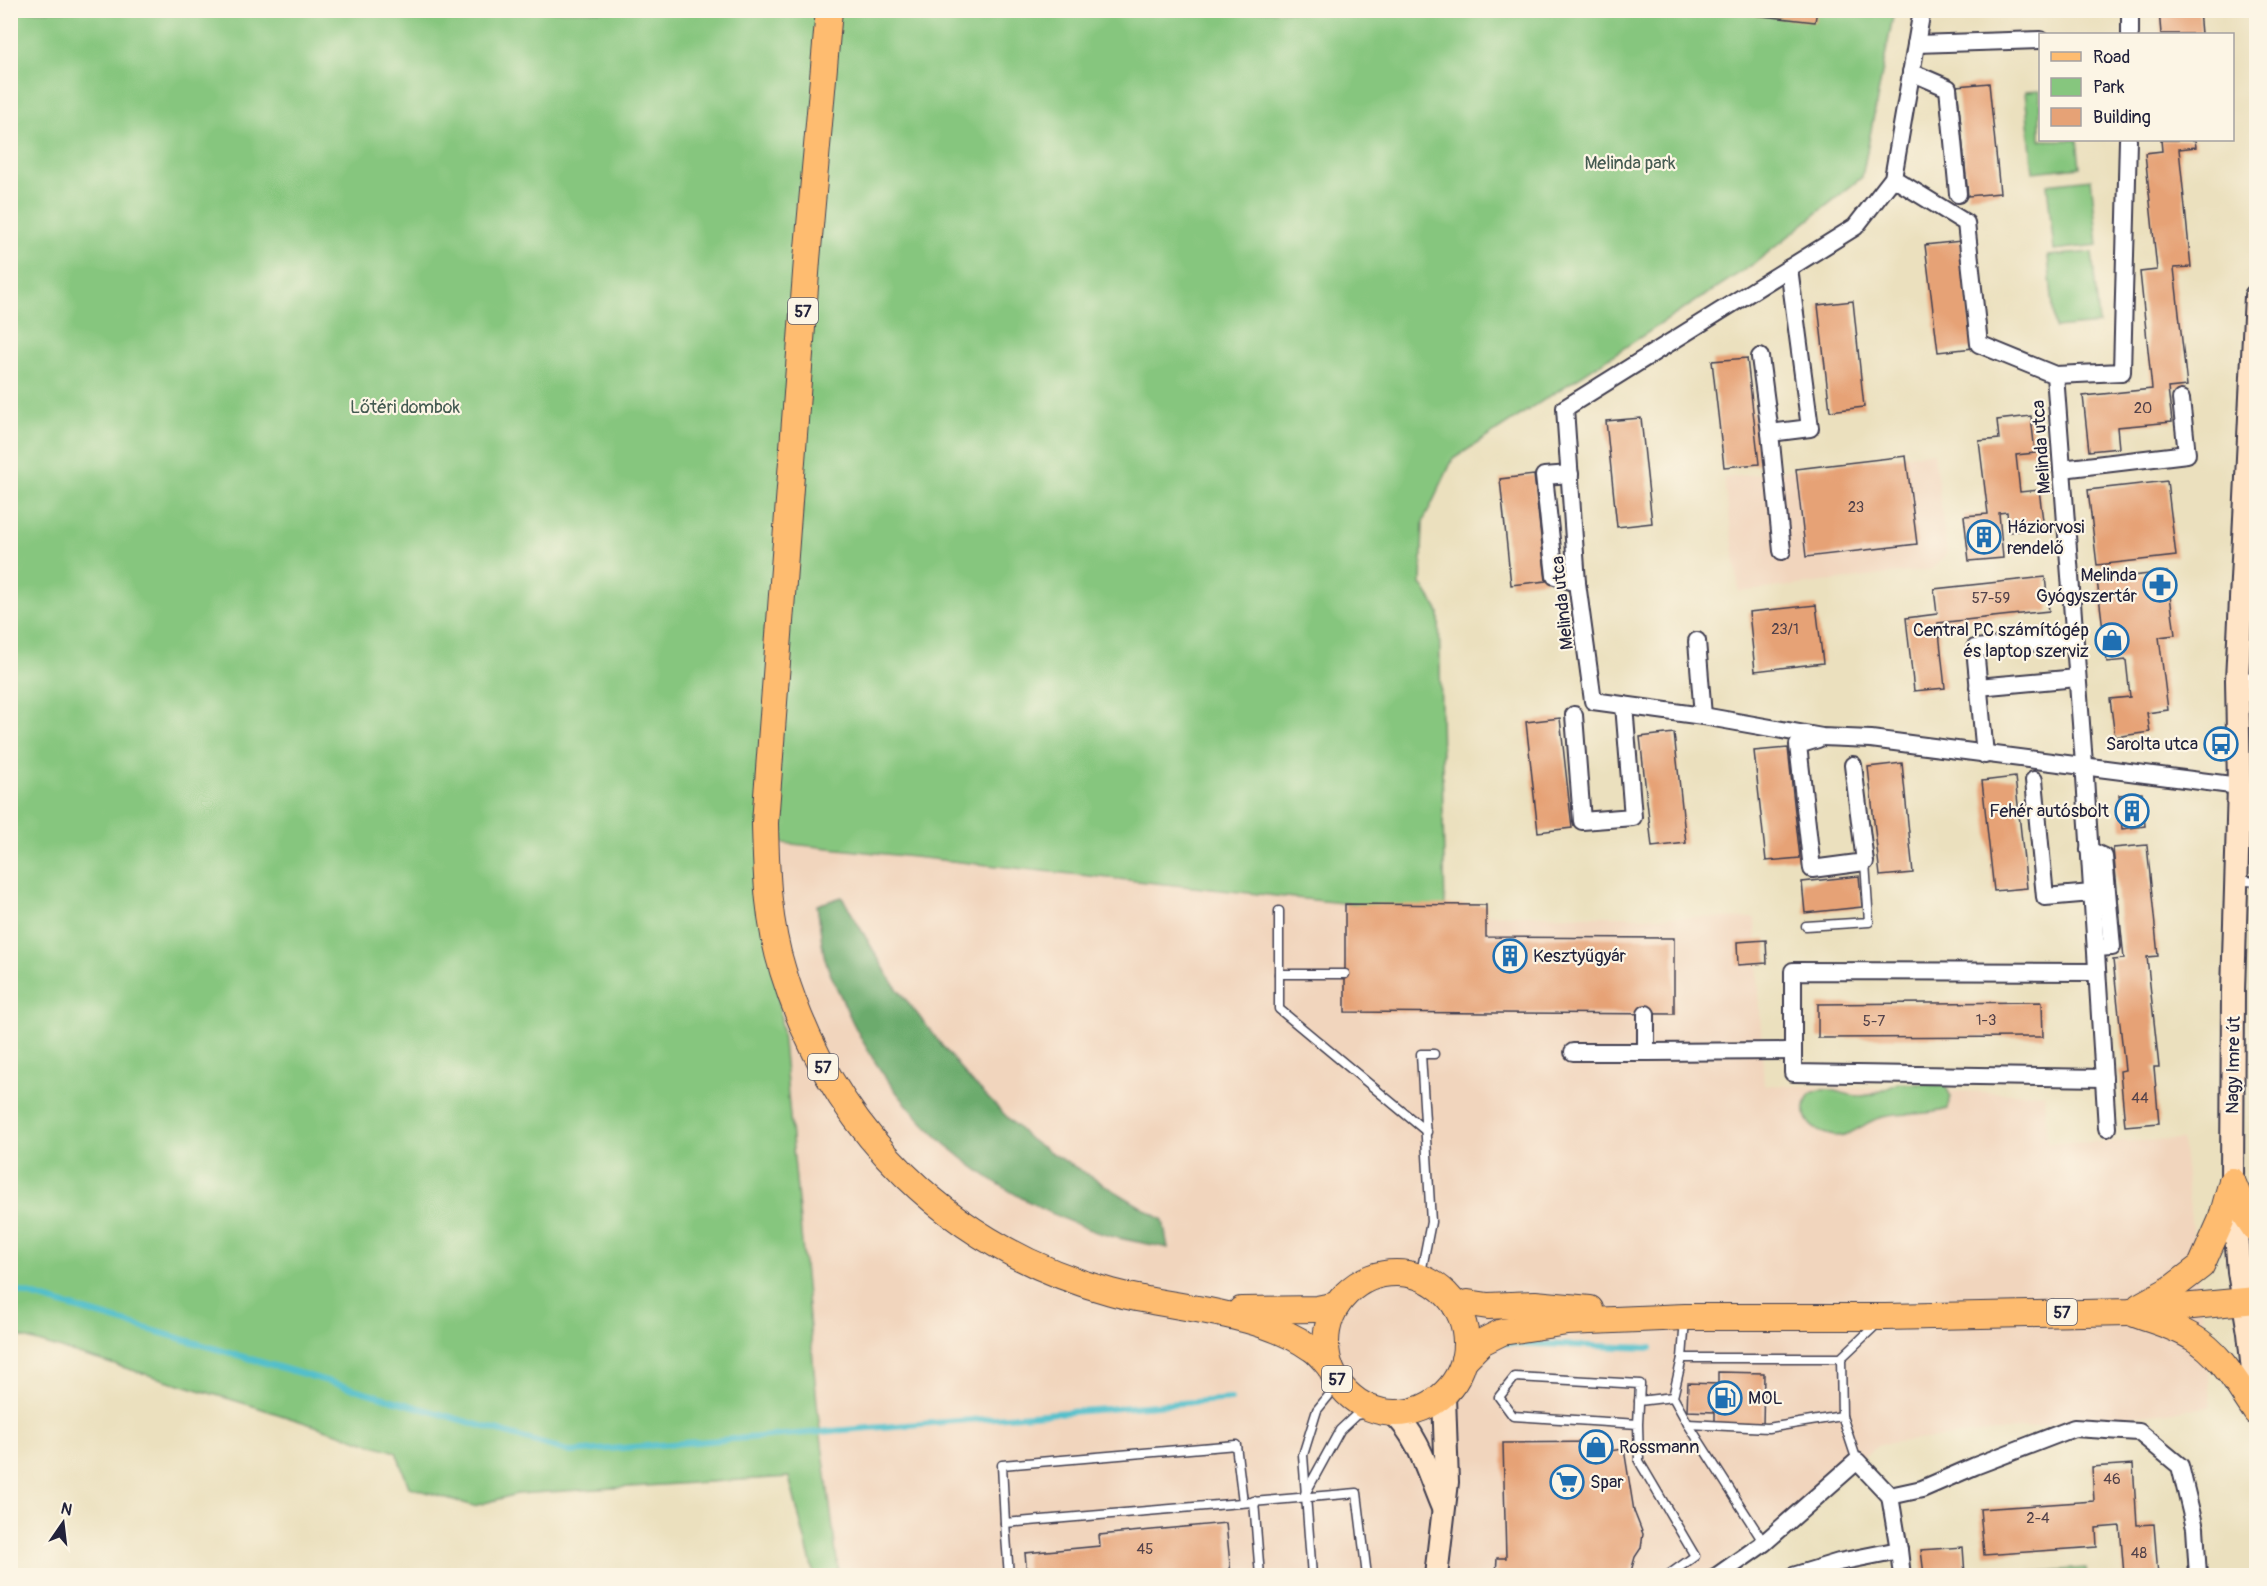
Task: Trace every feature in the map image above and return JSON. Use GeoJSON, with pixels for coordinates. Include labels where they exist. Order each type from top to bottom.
{"type":"FeatureCollection","features":[{"type":"Feature","properties":{"kind":"main road","name":"57"},"geometry":{"type":"LineString","coordinates":[[829,10],[807,260],[765,823],[769,898],[782,971],[813,1048],[844,1101],[878,1148],[905,1176],[942,1209],[1003,1251],[1036,1266],[1113,1293],[1199,1309],[1293,1337],[1313,1348],[1350,1396],[1364,1405],[1386,1412],[1413,1411],[1432,1403],[1453,1385],[1464,1360],[1482,1342],[1502,1332],[1567,1323],[1685,1317],[1885,1317],[2129,1312],[2250,1300]]}},
{"type":"Feature","properties":{"kind":"main road"},"geometry":{"type":"LineString","coordinates":[[2232,1181],[2246,1215],[2256,1230]]}},
{"type":"Feature","properties":{"kind":"main road"},"geometry":{"type":"LineString","coordinates":[[2129,1312],[2171,1289],[2201,1266],[2221,1221],[2232,1181]]}},
{"type":"Feature","properties":{"kind":"main road","name":"57"},"geometry":{"type":"LineString","coordinates":[[1334,1375],[1326,1351],[1330,1320],[1337,1305],[1347,1293],[1360,1284],[1374,1277],[1397,1274],[1420,1278],[1440,1289],[1456,1307],[1465,1332],[1464,1360]]}},
{"type":"Feature","properties":{"kind":"main road","name":"57"},"geometry":{"type":"LineString","coordinates":[[1456,1307],[1468,1303],[1488,1306],[1535,1304],[1685,1317]]}},
{"type":"Feature","properties":{"kind":"main road","name":"57"},"geometry":{"type":"LineString","coordinates":[[1199,1309],[1280,1311],[1317,1309],[1337,1305]]}},
{"type":"Feature","properties":{"kind":"main road"},"geometry":{"type":"LineString","coordinates":[[2129,1312],[2181,1331],[2202,1344],[2227,1369],[2256,1412]]}},
{"type":"Feature","properties":{"kind":"street","name":"Melinda utca"},"geometry":{"type":"LineString","coordinates":[[1922,10],[1893,178],[1855,227],[1565,408],[1577,583],[1593,701],[1703,716],[1822,738],[1871,740],[2239,786]]}},
{"type":"Feature","properties":{"kind":"street"},"geometry":{"type":"LineString","coordinates":[[2130,10],[2130,33]]}},
{"type":"Feature","properties":{"kind":"street"},"geometry":{"type":"LineString","coordinates":[[1916,44],[2039,40]]}},
{"type":"Feature","properties":{"kind":"street"},"geometry":{"type":"LineString","coordinates":[[1911,72],[1948,88],[1958,194]]}},
{"type":"Feature","properties":{"kind":"street","name":"Melinda utca"},"geometry":{"type":"LineString","coordinates":[[1893,178],[1966,223],[1979,344],[2055,375],[2122,372],[2128,141]]}},
{"type":"Feature","properties":{"kind":"street"},"geometry":{"type":"LineString","coordinates":[[1770,433],[1810,428],[1789,268]]}},
{"type":"Feature","properties":{"kind":"street","name":"Nagy Imre út"},"geometry":{"type":"LineString","coordinates":[[2256,296],[2247,681],[2239,786],[2247,881],[2234,992],[2232,1181],[2239,1272],[2250,1300],[2256,1400]]}},
{"type":"Feature","properties":{"kind":"street"},"geometry":{"type":"LineString","coordinates":[[1760,357],[1782,551]]}},
{"type":"Feature","properties":{"kind":"street","name":"Melinda utca"},"geometry":{"type":"LineString","coordinates":[[2055,375],[2084,768]]}},
{"type":"Feature","properties":{"kind":"street"},"geometry":{"type":"LineString","coordinates":[[2062,469],[2187,454],[2181,399]]}},
{"type":"Feature","properties":{"kind":"street"},"geometry":{"type":"LineString","coordinates":[[1570,474],[1544,476],[1555,576],[1577,583]]}},
{"type":"Feature","properties":{"kind":"street"},"geometry":{"type":"LineString","coordinates":[[1985,755],[1975,648],[2074,639]]}},
{"type":"Feature","properties":{"kind":"street"},"geometry":{"type":"LineString","coordinates":[[1696,641],[1703,716]]}},
{"type":"Feature","properties":{"kind":"street"},"geometry":{"type":"LineString","coordinates":[[1978,687],[2077,678]]}},
{"type":"Feature","properties":{"kind":"street"},"geometry":{"type":"LineString","coordinates":[[1574,715],[1582,821],[1633,817],[1624,705]]}},
{"type":"Feature","properties":{"kind":"street"},"geometry":{"type":"LineString","coordinates":[[1822,738],[1798,745],[1812,868],[1865,862],[1853,765]]}},
{"type":"Feature","properties":{"kind":"street"},"geometry":{"type":"LineString","coordinates":[[2084,768],[2107,1128]]}},
{"type":"Feature","properties":{"kind":"street"},"geometry":{"type":"LineString","coordinates":[[2034,780],[2045,897],[2092,892]]}},
{"type":"Feature","properties":{"kind":"street"},"geometry":{"type":"LineString","coordinates":[[2089,850],[2104,857],[2112,947],[2096,948]]}},
{"type":"Feature","properties":{"kind":"street"},"geometry":{"type":"LineString","coordinates":[[2097,972],[1793,971],[1793,1072],[2104,1078]]}},
{"type":"Feature","properties":{"kind":"street"},"geometry":{"type":"LineString","coordinates":[[1646,1014],[1646,1052]]}},
{"type":"Feature","properties":{"kind":"street"},"geometry":{"type":"LineString","coordinates":[[1573,1052],[1793,1051]]}},
{"type":"Feature","properties":{"kind":"street"},"geometry":{"type":"LineString","coordinates":[[1436,1575],[1447,1482],[1444,1397],[1453,1385]]}},
{"type":"Feature","properties":{"kind":"street"},"geometry":{"type":"LineString","coordinates":[[1386,1412],[1404,1423],[1415,1439],[1443,1509]]}},
{"type":"Feature","properties":{"kind":"street"},"geometry":{"type":"LineString","coordinates":[[1890,1496],[1922,1488],[2074,1428],[2139,1432],[2180,1466],[2195,1528],[2198,1575]]}},
{"type":"Feature","properties":{"kind":"street"},"geometry":{"type":"LineString","coordinates":[[1717,1575],[1764,1543],[1857,1461],[1890,1496],[1902,1575]]}},
{"type":"Feature","properties":{"kind":"street"},"geometry":{"type":"LineString","coordinates":[[1793,1575],[1840,1569],[1899,1550]]}},
{"type":"Feature","properties":{"kind":"lane"},"geometry":{"type":"LineString","coordinates":[[1806,926],[1869,922],[1865,862]]}},
{"type":"Feature","properties":{"kind":"lane"},"geometry":{"type":"LineString","coordinates":[[1279,911],[1279,1010],[1427,1132]]}},
{"type":"Feature","properties":{"kind":"lane"},"geometry":{"type":"LineString","coordinates":[[1279,974],[1345,974]]}},
{"type":"Feature","properties":{"kind":"lane"},"geometry":{"type":"LineString","coordinates":[[1420,1278],[1431,1222],[1421,1054],[1434,1054]]}},
{"type":"Feature","properties":{"kind":"lane"},"geometry":{"type":"LineString","coordinates":[[1685,1317],[1682,1358],[1673,1397],[1764,1543]]}},
{"type":"Feature","properties":{"kind":"lane"},"geometry":{"type":"LineString","coordinates":[[1682,1358],[1841,1358],[1885,1317]]}},
{"type":"Feature","properties":{"kind":"lane"},"geometry":{"type":"LineString","coordinates":[[1841,1358],[1842,1416],[1857,1461]]}},
{"type":"Feature","properties":{"kind":"lane"},"geometry":{"type":"LineString","coordinates":[[1312,1575],[1303,1455],[1317,1410],[1334,1375]]}},
{"type":"Feature","properties":{"kind":"lane"},"geometry":{"type":"LineString","coordinates":[[1638,1424],[1513,1416],[1499,1397],[1515,1377],[1640,1384],[1639,1461],[1695,1556],[1667,1575]]}},
{"type":"Feature","properties":{"kind":"lane"},"geometry":{"type":"LineString","coordinates":[[1639,1401],[1673,1397]]}},
{"type":"Feature","properties":{"kind":"lane"},"geometry":{"type":"LineString","coordinates":[[1305,1496],[1340,1430],[1356,1415],[1386,1412]]}},
{"type":"Feature","properties":{"kind":"lane"},"geometry":{"type":"LineString","coordinates":[[1688,1424],[1768,1428],[1842,1416]]}},
{"type":"Feature","properties":{"kind":"lane"},"geometry":{"type":"LineString","coordinates":[[1009,1575],[1002,1465],[1236,1445],[1243,1502]]}},
{"type":"Feature","properties":{"kind":"lane"},"geometry":{"type":"LineString","coordinates":[[1005,1523],[1357,1493],[1367,1575]]}},
{"type":"Feature","properties":{"kind":"lane"},"geometry":{"type":"LineString","coordinates":[[1254,1501],[1260,1575]]}},
{"type":"Feature","properties":{"kind":"shaded area"},"geometry":{"type":"Polygon","coordinates":[[[1934,452],[1947,553],[1933,569],[1739,592],[1724,478],[1934,452]]]}},
{"type":"Feature","properties":{"kind":"shaded area"},"geometry":{"type":"Polygon","coordinates":[[[764,841],[1445,914],[1755,918],[1764,1085],[2044,1094],[2047,1143],[2182,1140],[2212,1407],[1880,1444],[1708,1575],[839,1575],[818,1413],[764,841]]]}},
{"type":"Feature","properties":{"kind":"green space"},"geometry":{"type":"Polygon","coordinates":[[[10,11],[1894,11],[1862,177],[1755,263],[1453,459],[1423,522],[1421,584],[1439,612],[1445,914],[764,841],[818,1413],[839,1576],[814,1575],[789,1477],[517,1494],[474,1506],[409,1487],[396,1452],[253,1406],[11,1334],[10,11]]]}},
{"type":"Feature","properties":{"kind":"green space"},"geometry":{"type":"Polygon","coordinates":[[[2039,91],[2039,141],[2077,141],[2080,167],[2033,172],[2025,92],[2039,91]]]}},
{"type":"Feature","properties":{"kind":"green space"},"geometry":{"type":"Polygon","coordinates":[[[2091,179],[2098,245],[2054,250],[2047,184],[2091,179]]]}},
{"type":"Feature","properties":{"kind":"green space"},"geometry":{"type":"Polygon","coordinates":[[[2092,252],[2099,324],[2055,328],[2048,256],[2092,252]]]}},
{"type":"Feature","properties":{"kind":"green space"},"geometry":{"type":"Polygon","coordinates":[[[842,897],[892,982],[967,1077],[1030,1140],[1163,1220],[1168,1248],[1117,1238],[1088,1229],[1010,1191],[974,1167],[912,1111],[862,1041],[825,959],[817,905],[842,897]]]}},
{"type":"Feature","properties":{"kind":"green space"},"geometry":{"type":"Polygon","coordinates":[[[1898,1083],[1945,1085],[1951,1097],[1947,1109],[1879,1118],[1848,1134],[1837,1136],[1817,1130],[1805,1116],[1809,1096],[1819,1090],[1864,1096],[1898,1083]]]}},
{"type":"Feature","properties":{"kind":"green space"},"geometry":{"type":"Polygon","coordinates":[[[2086,1568],[2087,1575],[1998,1575],[2086,1568]]]}},
{"type":"Feature","properties":{"kind":"building"},"geometry":{"type":"Polygon","coordinates":[[[1744,10],[1817,10],[1815,22],[1744,14],[1744,10]]]}},
{"type":"Feature","properties":{"kind":"building"},"geometry":{"type":"Polygon","coordinates":[[[2159,10],[2199,10],[2201,33],[2161,33],[2159,10]]]}},
{"type":"Feature","properties":{"kind":"building"},"geometry":{"type":"Polygon","coordinates":[[[1989,83],[2000,193],[1968,196],[1957,86],[1989,83]]]}},
{"type":"Feature","properties":{"kind":"building"},"geometry":{"type":"Polygon","coordinates":[[[2161,141],[2195,141],[2196,147],[2179,149],[2191,267],[2174,268],[2187,386],[2168,388],[2172,422],[2117,427],[2119,448],[2089,451],[2083,396],[2152,389],[2140,272],[2157,270],[2145,153],[2162,151],[2161,141]]]}},
{"type":"Feature","properties":{"kind":"building"},"geometry":{"type":"Polygon","coordinates":[[[1961,241],[1973,348],[1938,352],[1925,245],[1961,241]]]}},
{"type":"Feature","properties":{"kind":"building"},"geometry":{"type":"Polygon","coordinates":[[[1853,301],[1864,407],[1830,411],[1818,305],[1853,301]]]}},
{"type":"Feature","properties":{"kind":"building"},"geometry":{"type":"Polygon","coordinates":[[[1747,358],[1759,464],[1724,467],[1712,361],[1747,358]]]}},
{"type":"Feature","properties":{"kind":"building"},"geometry":{"type":"Polygon","coordinates":[[[2031,416],[2035,453],[2016,455],[2020,492],[2039,490],[2044,528],[2009,532],[2007,512],[1999,513],[2003,558],[1969,561],[1964,516],[1988,514],[1979,441],[1999,439],[1997,420],[2031,416]]]}},
{"type":"Feature","properties":{"kind":"building"},"geometry":{"type":"Polygon","coordinates":[[[1641,418],[1652,523],[1617,527],[1606,421],[1641,418]]]}},
{"type":"Feature","properties":{"kind":"building"},"geometry":{"type":"Polygon","coordinates":[[[1906,456],[1917,544],[1806,557],[1796,469],[1906,456]]]}},
{"type":"Feature","properties":{"kind":"building"},"geometry":{"type":"Polygon","coordinates":[[[1534,475],[1546,581],[1511,585],[1500,479],[1534,475]]]}},
{"type":"Feature","properties":{"kind":"building"},"geometry":{"type":"Polygon","coordinates":[[[2167,481],[2176,556],[2097,565],[2088,490],[2167,481]]]}},
{"type":"Feature","properties":{"kind":"building"},"geometry":{"type":"Polygon","coordinates":[[[2167,572],[2175,635],[2159,637],[2168,710],[2147,713],[2150,732],[2115,737],[2110,699],[2130,697],[2126,660],[2107,662],[2097,580],[2167,572]]]}},
{"type":"Feature","properties":{"kind":"building"},"geometry":{"type":"Polygon","coordinates":[[[2045,577],[2049,611],[1938,623],[1945,688],[1914,691],[1906,618],[1937,614],[1934,589],[2045,577]]]}},
{"type":"Feature","properties":{"kind":"building"},"geometry":{"type":"Polygon","coordinates":[[[1816,605],[1823,663],[1755,671],[1749,612],[1816,605]]]}},
{"type":"Feature","properties":{"kind":"building"},"geometry":{"type":"Polygon","coordinates":[[[1560,718],[1572,828],[1538,832],[1526,722],[1560,718]]]}},
{"type":"Feature","properties":{"kind":"building"},"geometry":{"type":"Polygon","coordinates":[[[1674,733],[1686,843],[1652,847],[1640,737],[1674,733]]]}},
{"type":"Feature","properties":{"kind":"building"},"geometry":{"type":"Polygon","coordinates":[[[1788,748],[1800,858],[1766,861],[1754,751],[1788,748]]]}},
{"type":"Feature","properties":{"kind":"building"},"geometry":{"type":"Polygon","coordinates":[[[1902,763],[1913,873],[1880,876],[1868,767],[1902,763]]]}},
{"type":"Feature","properties":{"kind":"building"},"geometry":{"type":"Polygon","coordinates":[[[2015,777],[2027,888],[1994,891],[1982,781],[2015,777]]]}},
{"type":"Feature","properties":{"kind":"building","name":"Fehér autósbolt"},"geometry":{"type":"Polygon","coordinates":[[[2142,793],[2145,826],[2122,829],[2119,795],[2142,793]]]}},
{"type":"Feature","properties":{"kind":"building"},"geometry":{"type":"Polygon","coordinates":[[[2147,845],[2158,956],[2147,957],[2159,1067],[2154,1067],[2159,1123],[2125,1126],[2120,1071],[2125,1070],[2113,960],[2124,959],[2113,848],[2147,845]]]}},
{"type":"Feature","properties":{"kind":"building"},"geometry":{"type":"Polygon","coordinates":[[[1859,876],[1862,907],[1805,913],[1802,882],[1859,876]]]}},
{"type":"Feature","properties":{"kind":"building","name":"Kesztyűgyár"},"geometry":{"type":"Polygon","coordinates":[[[1345,904],[1486,905],[1486,937],[1674,938],[1674,1014],[1345,1012],[1345,904]]]}},
{"type":"Feature","properties":{"kind":"building"},"geometry":{"type":"Polygon","coordinates":[[[1766,940],[1767,963],[1738,965],[1737,942],[1766,940]]]}},
{"type":"Feature","properties":{"kind":"building"},"geometry":{"type":"Polygon","coordinates":[[[2042,1002],[2043,1037],[1818,1038],[1818,1004],[2042,1002]]]}},
{"type":"Feature","properties":{"kind":"building","name":"MOL"},"geometry":{"type":"Polygon","coordinates":[[[1718,1372],[1764,1373],[1763,1428],[1715,1426],[1715,1412],[1687,1411],[1688,1383],[1718,1384],[1718,1372]]]}},
{"type":"Feature","properties":{"kind":"building","name":"Spar"},"geometry":{"type":"Polygon","coordinates":[[[1601,1442],[1601,1452],[1624,1449],[1634,1511],[1643,1534],[1641,1548],[1635,1557],[1630,1575],[1496,1575],[1497,1558],[1506,1558],[1503,1443],[1601,1442]]]}},
{"type":"Feature","properties":{"kind":"building"},"geometry":{"type":"Polygon","coordinates":[[[2133,1464],[2137,1525],[2154,1524],[2158,1575],[2124,1575],[2120,1526],[2096,1528],[2097,1547],[1984,1555],[1980,1509],[2094,1501],[2092,1467],[2133,1464]]]}},
{"type":"Feature","properties":{"kind":"building"},"geometry":{"type":"Polygon","coordinates":[[[1226,1523],[1231,1575],[1027,1575],[1025,1553],[1100,1546],[1099,1535],[1226,1523]]]}},
{"type":"Feature","properties":{"kind":"building"},"geometry":{"type":"Polygon","coordinates":[[[1963,1547],[1965,1575],[1924,1575],[1921,1550],[1963,1547]]]}},
{"type":"Feature","properties":{"kind":"waterway"},"geometry":{"type":"LineString","coordinates":[[10,1289],[571,1452],[1231,1399]]}},
{"type":"Feature","properties":{"kind":"waterway"},"geometry":{"type":"LineString","coordinates":[[1506,1343],[1651,1348]]}},
{"type":"Feature","properties":{"kind":"place","name":"Háziorvosi rendelő"},"geometry":{"type":"Point","coordinates":[1984,537]}},
{"type":"Feature","properties":{"kind":"place","name":"Melinda Gyógyszertár"},"geometry":{"type":"Point","coordinates":[2160,585]}},
{"type":"Feature","properties":{"kind":"place","name":"Central PC számítógép és laptop szerviz"},"geometry":{"type":"Point","coordinates":[2112,640]}},
{"type":"Feature","properties":{"kind":"place","name":"Sarolta utca"},"geometry":{"type":"Point","coordinates":[2221,744]}},
{"type":"Feature","properties":{"kind":"place","name":"Fehér autósbolt"},"geometry":{"type":"Point","coordinates":[2132,811]}},
{"type":"Feature","properties":{"kind":"place","name":"Kesztyűgyár"},"geometry":{"type":"Point","coordinates":[1510,956]}},
{"type":"Feature","properties":{"kind":"place","name":"MOL"},"geometry":{"type":"Point","coordinates":[1725,1398]}},
{"type":"Feature","properties":{"kind":"place","name":"Rossmann"},"geometry":{"type":"Point","coordinates":[1596,1447]}},
{"type":"Feature","properties":{"kind":"place","name":"Spar"},"geometry":{"type":"Point","coordinates":[1567,1482]}},
{"type":"Feature","properties":{"kind":"park label","name":"Melinda park"},"geometry":{"type":"Point","coordinates":[1630,163]}},
{"type":"Feature","properties":{"kind":"park label","name":"Lőtéri dombok"},"geometry":{"type":"Point","coordinates":[405,407]}}]}
